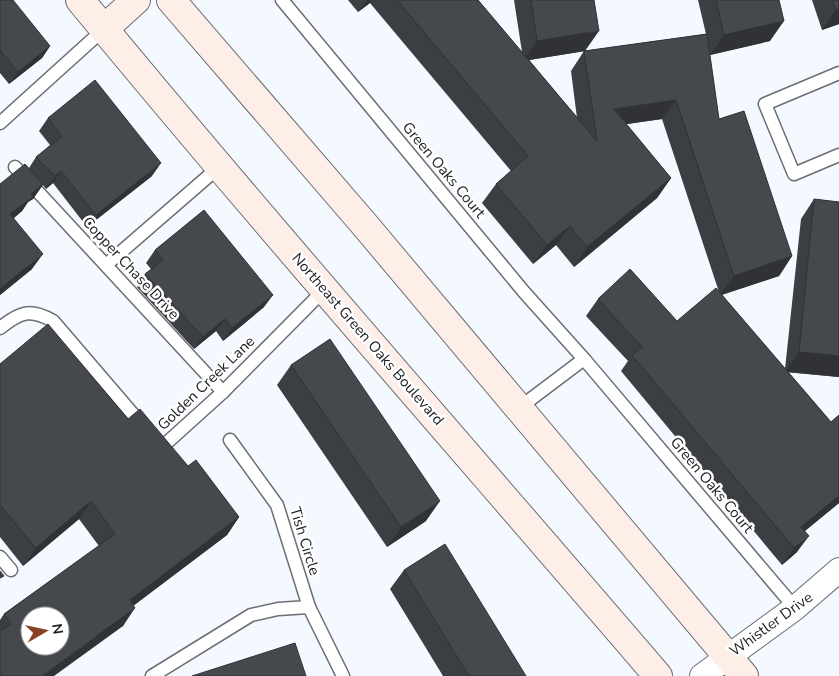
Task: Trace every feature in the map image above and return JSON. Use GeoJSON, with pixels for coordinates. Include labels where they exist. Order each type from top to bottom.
{"type":"FeatureCollection","features":[{"type":"Feature","properties":{"kind":"main road","name":"Northeast Green Oaks Boulevard"},"geometry":{"type":"LineString","coordinates":[[80,0],[219,167],[326,288],[658,676]]}},
{"type":"Feature","properties":{"kind":"main road"},"geometry":{"type":"LineString","coordinates":[[104,29],[136,0]]}},
{"type":"Feature","properties":{"kind":"main road"},"geometry":{"type":"LineString","coordinates":[[171,0],[364,224],[728,654],[744,676]]}},
{"type":"Feature","properties":{"kind":"street","name":"Whistler Drive"},"geometry":{"type":"LineString","coordinates":[[702,676],[728,654],[795,608],[839,570]]}},
{"type":"Feature","properties":{"kind":"lane","name":"Green Oaks Court"},"geometry":{"type":"LineString","coordinates":[[282,0],[524,292],[584,359],[795,608]]}},
{"type":"Feature","properties":{"kind":"lane"},"geometry":{"type":"LineString","coordinates":[[0,123],[104,29]]}},
{"type":"Feature","properties":{"kind":"lane"},"geometry":{"type":"LineString","coordinates":[[839,73],[766,104],[794,174],[839,155]]}},
{"type":"Feature","properties":{"kind":"lane","name":"Copper Chase Drive"},"geometry":{"type":"LineString","coordinates":[[15,167],[222,392]]}},
{"type":"Feature","properties":{"kind":"lane"},"geometry":{"type":"LineString","coordinates":[[106,265],[219,167]]}},
{"type":"Feature","properties":{"kind":"lane","name":"Golden Creek Lane"},"geometry":{"type":"LineString","coordinates":[[0,328],[16,315],[39,314],[53,321],[161,448],[222,392],[326,288]]}},
{"type":"Feature","properties":{"kind":"lane"},"geometry":{"type":"LineString","coordinates":[[519,408],[584,359]]}},
{"type":"Feature","properties":{"kind":"lane","name":"Tish Circle"},"geometry":{"type":"LineString","coordinates":[[230,440],[277,505],[309,607],[343,676]]}},
{"type":"Feature","properties":{"kind":"lane"},"geometry":{"type":"LineString","coordinates":[[0,557],[12,570]]}},
{"type":"Feature","properties":{"kind":"lane"},"geometry":{"type":"LineString","coordinates":[[152,676],[251,615],[278,608],[309,607]]}},
{"type":"Feature","properties":{"kind":"building"},"geometry":{"type":"Polygon","coordinates":[[[0,0],[13,0],[50,46],[18,72],[0,50],[0,0]]]}},
{"type":"Feature","properties":{"kind":"building"},"geometry":{"type":"Polygon","coordinates":[[[397,0],[478,0],[597,141],[584,51],[707,34],[719,119],[744,111],[792,256],[734,276],[676,100],[614,109],[671,178],[587,247],[570,226],[547,245],[496,184],[528,156],[397,0]]]}},
{"type":"Feature","properties":{"kind":"building"},"geometry":{"type":"Polygon","coordinates":[[[531,0],[594,0],[599,31],[537,41],[531,0]]]}},
{"type":"Feature","properties":{"kind":"building"},"geometry":{"type":"Polygon","coordinates":[[[716,0],[779,0],[784,21],[724,35],[716,0]]]}},
{"type":"Feature","properties":{"kind":"building"},"geometry":{"type":"Polygon","coordinates":[[[832,0],[839,0],[839,9],[836,10],[832,0]]]}},
{"type":"Feature","properties":{"kind":"building"},"geometry":{"type":"Polygon","coordinates":[[[95,80],[161,163],[96,215],[61,171],[55,176],[36,157],[62,137],[48,118],[95,80]]]}},
{"type":"Feature","properties":{"kind":"building"},"geometry":{"type":"Polygon","coordinates":[[[25,164],[43,184],[31,194],[33,197],[10,214],[43,254],[0,289],[0,184],[25,164]]]}},
{"type":"Feature","properties":{"kind":"building"},"geometry":{"type":"Polygon","coordinates":[[[814,199],[839,202],[839,356],[799,352],[814,199]]]}},
{"type":"Feature","properties":{"kind":"building"},"geometry":{"type":"Polygon","coordinates":[[[204,210],[273,295],[232,328],[225,319],[203,337],[145,274],[163,260],[155,250],[204,210]]]}},
{"type":"Feature","properties":{"kind":"building"},"geometry":{"type":"Polygon","coordinates":[[[630,269],[677,321],[716,288],[831,422],[839,415],[839,496],[801,527],[809,536],[794,548],[632,355],[642,347],[598,299],[630,269]]]}},
{"type":"Feature","properties":{"kind":"building"},"geometry":{"type":"Polygon","coordinates":[[[48,324],[128,419],[140,409],[188,466],[196,460],[239,517],[130,600],[135,608],[70,656],[70,606],[20,606],[20,656],[69,656],[42,676],[0,676],[0,631],[11,624],[4,614],[115,534],[91,501],[36,548],[0,505],[0,364],[48,324]]]}},
{"type":"Feature","properties":{"kind":"building"},"geometry":{"type":"Polygon","coordinates":[[[330,339],[440,501],[401,527],[291,365],[330,339]]]}},
{"type":"Feature","properties":{"kind":"building"},"geometry":{"type":"Polygon","coordinates":[[[445,544],[526,676],[469,676],[404,570],[445,544]]]}},
{"type":"Feature","properties":{"kind":"building"},"geometry":{"type":"Polygon","coordinates":[[[295,643],[306,676],[192,676],[295,643]]]}}]}
